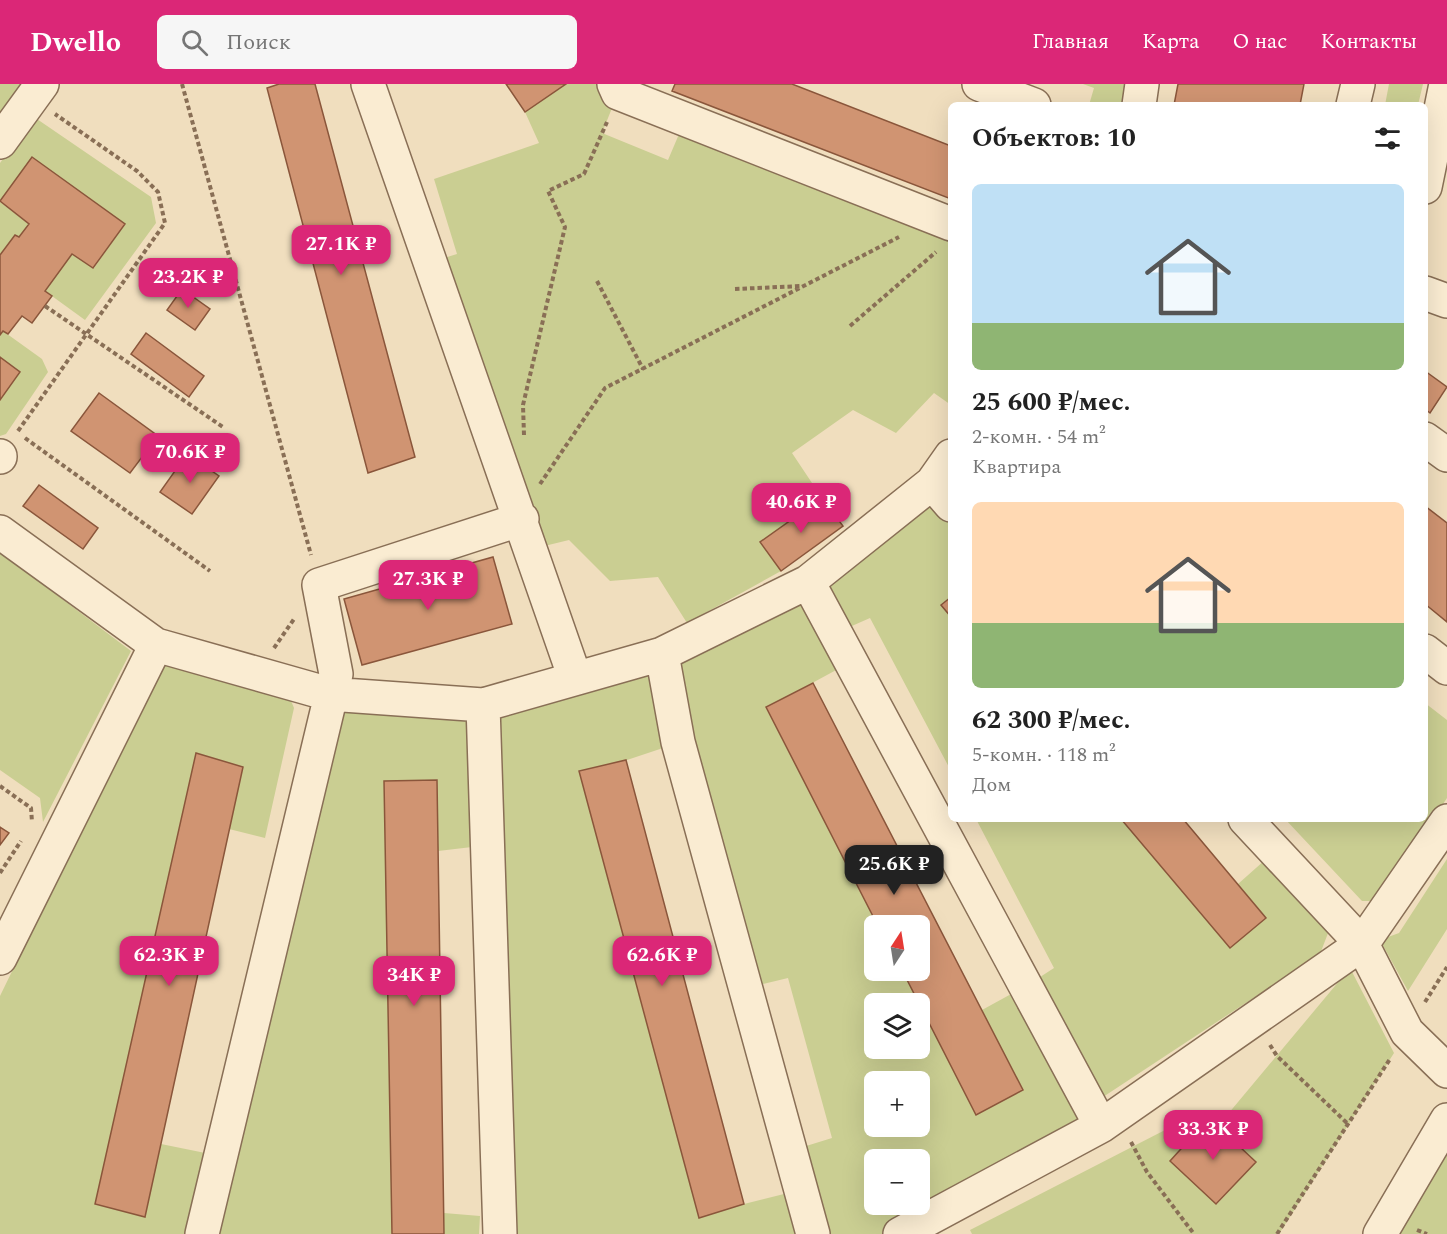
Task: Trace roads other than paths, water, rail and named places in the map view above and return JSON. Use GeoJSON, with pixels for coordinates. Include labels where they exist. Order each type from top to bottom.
{"type":"FeatureCollection","features":[{"type":"Feature","properties":{"kind":"street"},"geometry":{"type":"LineString","coordinates":[[368,84],[575,678]]}},
{"type":"Feature","properties":{"kind":"street"},"geometry":{"type":"LineString","coordinates":[[979,84],[1026,102]]}},
{"type":"Feature","properties":{"kind":"street"},"geometry":{"type":"LineString","coordinates":[[1139,102],[1142,84]]}},
{"type":"Feature","properties":{"kind":"street"},"geometry":{"type":"LineString","coordinates":[[1354,102],[1358,84]]}},
{"type":"Feature","properties":{"kind":"street"},"geometry":{"type":"LineString","coordinates":[[1428,172],[1446,84]]}},
{"type":"Feature","properties":{"kind":"street"},"geometry":{"type":"LineString","coordinates":[[616,89],[943,230]]}},
{"type":"Feature","properties":{"kind":"street"},"geometry":{"type":"LineString","coordinates":[[0,142],[37,91]]}},
{"type":"Feature","properties":{"kind":"street"},"geometry":{"type":"LineString","coordinates":[[1428,294],[1447,301]]}},
{"type":"Feature","properties":{"kind":"street"},"geometry":{"type":"LineString","coordinates":[[1428,441],[1447,455]]}},
{"type":"Feature","properties":{"kind":"street"},"geometry":{"type":"LineString","coordinates":[[0,532],[156,645],[329,694],[483,705],[662,654],[808,582],[941,494],[948,467]]}},
{"type":"Feature","properties":{"kind":"street"},"geometry":{"type":"LineString","coordinates":[[202,1234],[329,694],[336,674],[319,585],[520,517]]}},
{"type":"Feature","properties":{"kind":"street"},"geometry":{"type":"LineString","coordinates":[[808,582],[1109,1120]]}},
{"type":"Feature","properties":{"kind":"street"},"geometry":{"type":"LineString","coordinates":[[0,958],[156,645]]}},
{"type":"Feature","properties":{"kind":"street"},"geometry":{"type":"LineString","coordinates":[[1428,653],[1447,668]]}},
{"type":"Feature","properties":{"kind":"street"},"geometry":{"type":"LineString","coordinates":[[662,654],[678,742],[813,1234]]}},
{"type":"Feature","properties":{"kind":"street"},"geometry":{"type":"LineString","coordinates":[[483,705],[500,1234]]}},
{"type":"Feature","properties":{"kind":"street"},"geometry":{"type":"LineString","coordinates":[[905,1233],[1109,1120],[1362,944],[1447,820]]}},
{"type":"Feature","properties":{"kind":"street"},"geometry":{"type":"LineString","coordinates":[[1248,822],[1362,944],[1407,1032],[1447,1071]]}},
{"type":"Feature","properties":{"kind":"street"},"geometry":{"type":"LineString","coordinates":[[1380,1234],[1447,1120]]}}]}
